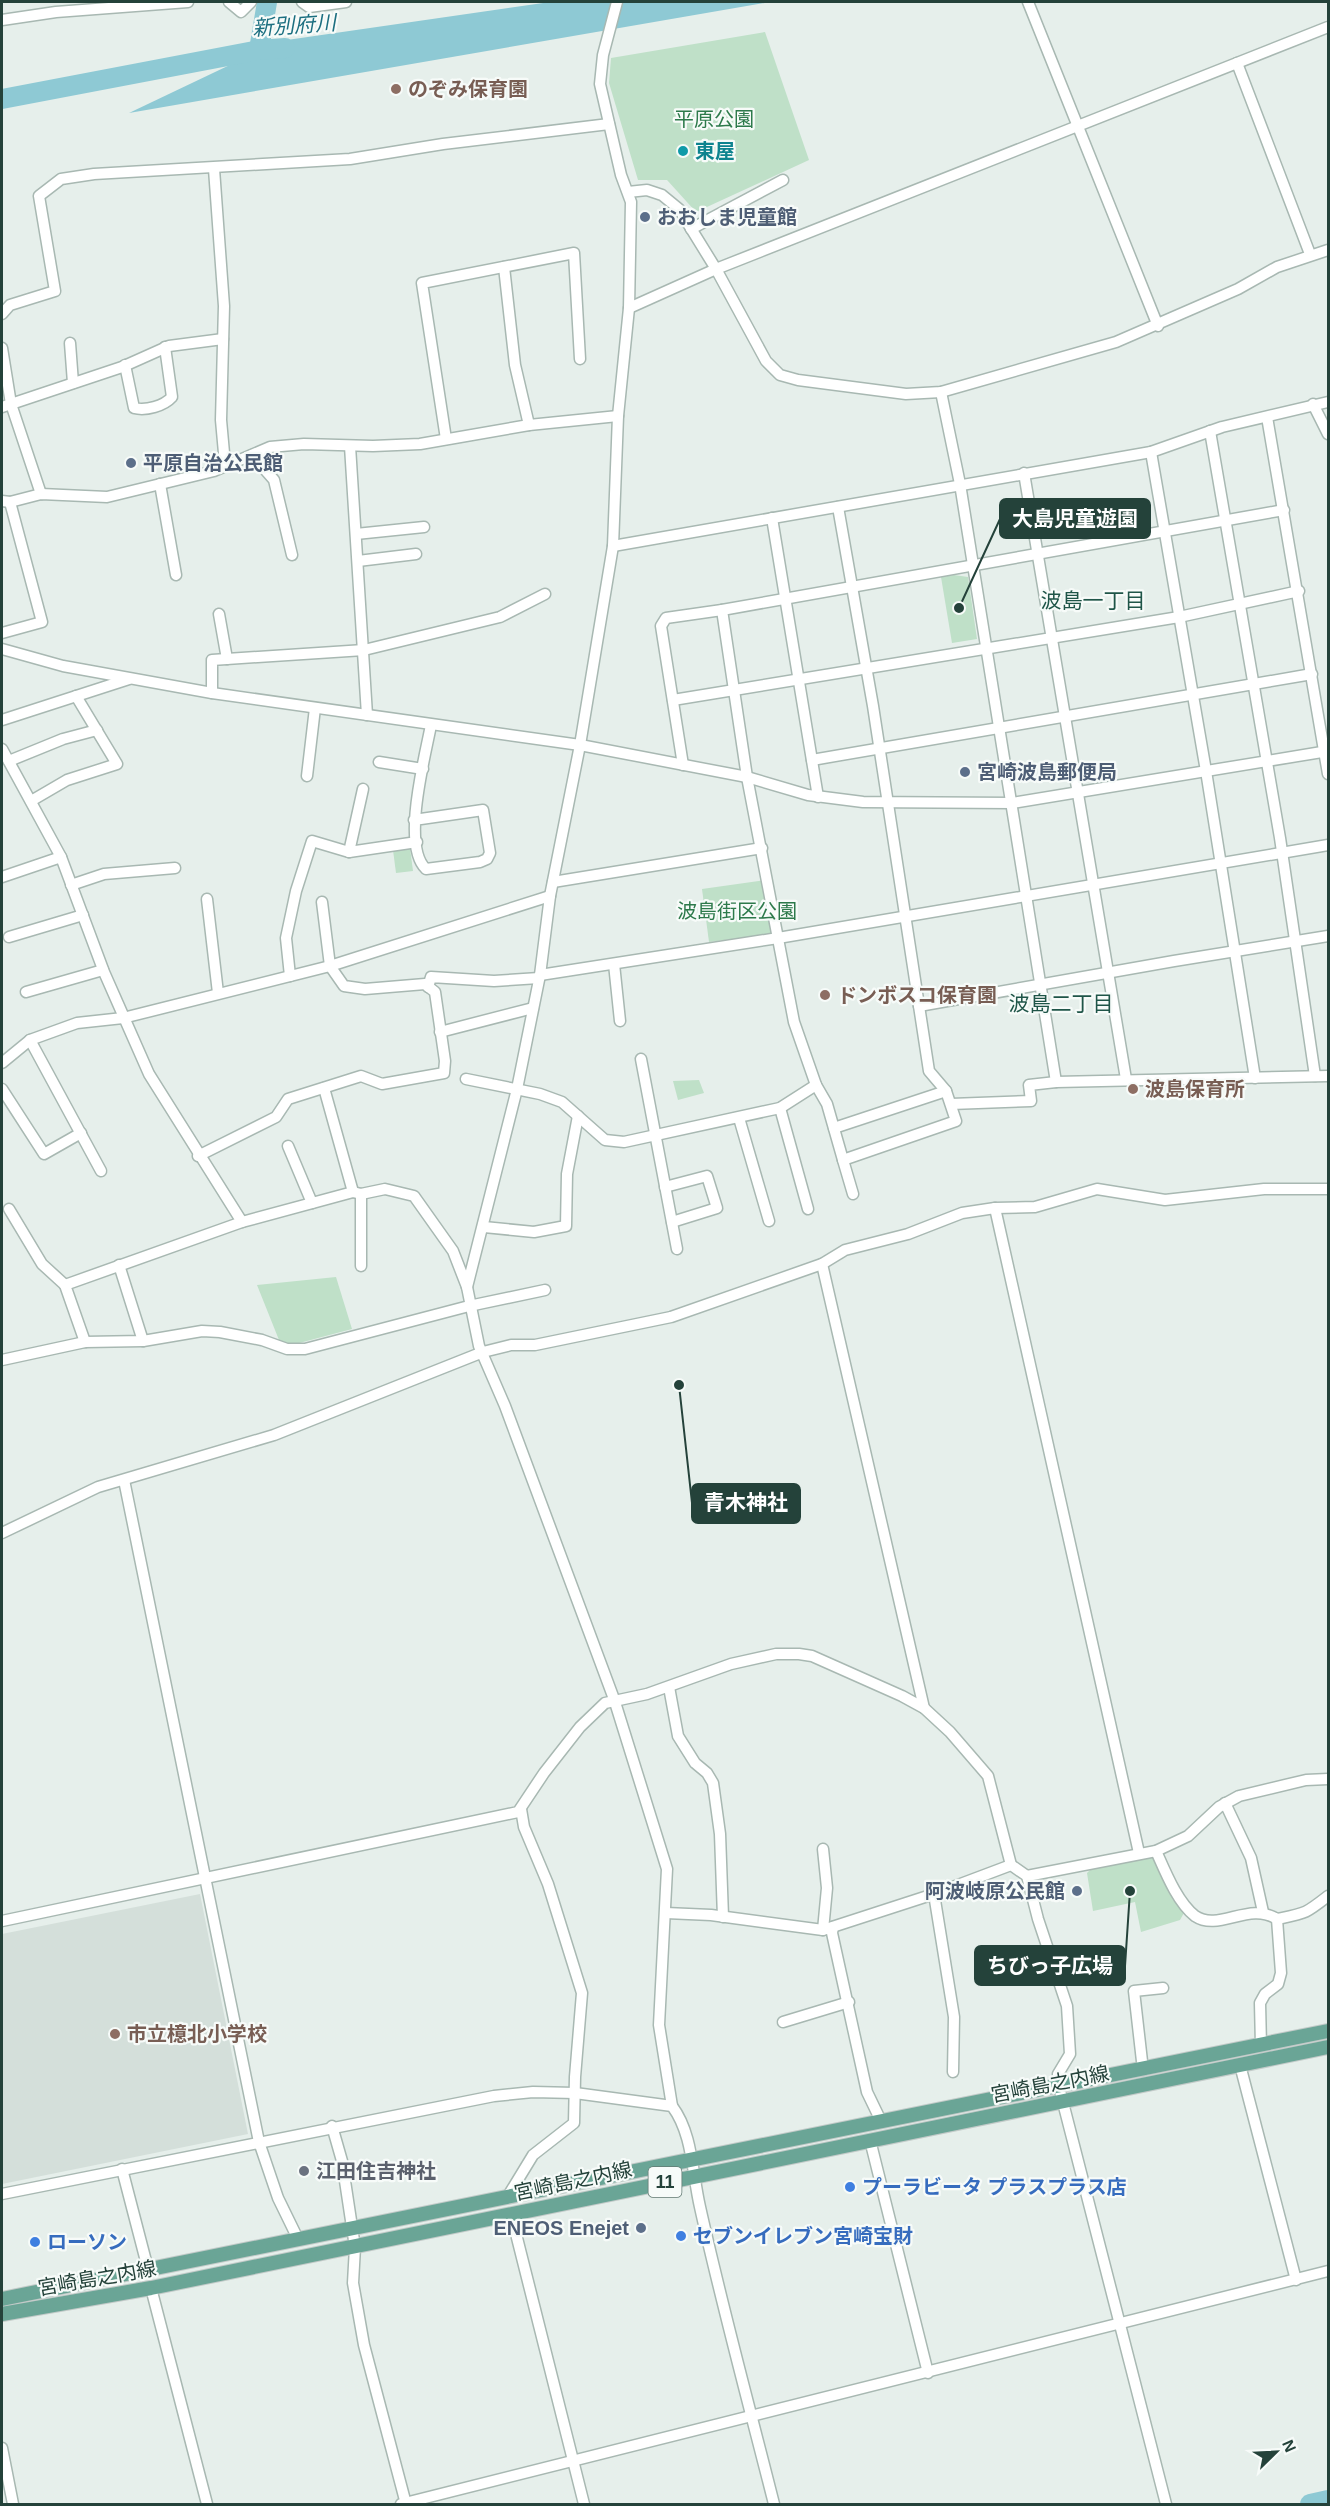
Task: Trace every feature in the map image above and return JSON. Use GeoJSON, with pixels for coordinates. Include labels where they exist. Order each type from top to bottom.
{"type":"FeatureCollection","features":[{"type":"Feature","properties":{"kind":"main road","name":"宮崎島之内線"},"geometry":{"type":"LineString","coordinates":[[2,2299],[691,2160],[880,2119],[1059,2087],[1329,2031]]}},
{"type":"Feature","properties":{"kind":"main road","name":"宮崎島之内線"},"geometry":{"type":"LineString","coordinates":[[2,2314],[151,2288],[355,2247],[694,2175],[1329,2047]]}},
{"type":"Feature","properties":{"kind":"street"},"geometry":{"type":"LineString","coordinates":[[2,20],[55,7],[188,2]]}},
{"type":"Feature","properties":{"kind":"street"},"geometry":{"type":"LineString","coordinates":[[229,2],[241,12],[251,2]]}},
{"type":"Feature","properties":{"kind":"street"},"geometry":{"type":"LineString","coordinates":[[302,2],[309,8],[346,2]]}},
{"type":"Feature","properties":{"kind":"street"},"geometry":{"type":"LineString","coordinates":[[467,1287],[517,1089],[540,976],[550,896],[580,745],[613,546],[618,416],[630,308],[632,202],[600,84],[603,55],[617,2]]}},
{"type":"Feature","properties":{"kind":"street"},"geometry":{"type":"LineString","coordinates":[[1028,2],[1158,326]]}},
{"type":"Feature","properties":{"kind":"street"},"geometry":{"type":"LineString","coordinates":[[630,308],[716,269],[1329,27]]}},
{"type":"Feature","properties":{"kind":"street"},"geometry":{"type":"LineString","coordinates":[[1237,63],[1310,254]]}},
{"type":"Feature","properties":{"kind":"street"},"geometry":{"type":"LineString","coordinates":[[2,314],[10,305],[55,291],[39,196],[61,179],[94,174],[214,169],[350,159],[443,144],[609,124]]}},
{"type":"Feature","properties":{"kind":"street"},"geometry":{"type":"LineString","coordinates":[[214,169],[224,306],[221,420],[225,464]]}},
{"type":"Feature","properties":{"kind":"street"},"geometry":{"type":"LineString","coordinates":[[691,229],[783,180]]}},
{"type":"Feature","properties":{"kind":"street"},"geometry":{"type":"LineString","coordinates":[[628,192],[647,190],[662,195],[679,209],[716,269],[766,361],[780,375],[798,380],[906,394],[941,392],[1116,342],[1158,326],[1238,289],[1277,267],[1310,254],[1329,250]]}},
{"type":"Feature","properties":{"kind":"street"},"geometry":{"type":"LineString","coordinates":[[446,439],[422,283],[574,253],[580,359]]}},
{"type":"Feature","properties":{"kind":"street"},"geometry":{"type":"LineString","coordinates":[[504,267],[515,365],[529,425]]}},
{"type":"Feature","properties":{"kind":"street"},"geometry":{"type":"LineString","coordinates":[[6,405],[125,365],[165,347],[223,339]]}},
{"type":"Feature","properties":{"kind":"street"},"geometry":{"type":"LineString","coordinates":[[70,343],[73,383]]}},
{"type":"Feature","properties":{"kind":"street"},"geometry":{"type":"LineString","coordinates":[[125,365],[134,408],[141,410],[167,402],[172,397],[165,347]]}},
{"type":"Feature","properties":{"kind":"street"},"geometry":{"type":"LineString","coordinates":[[2,348],[6,405],[41,494]]}},
{"type":"Feature","properties":{"kind":"street"},"geometry":{"type":"LineString","coordinates":[[941,392],[960,484],[1056,1082]]}},
{"type":"Feature","properties":{"kind":"street"},"geometry":{"type":"LineString","coordinates":[[613,546],[1151,452],[1210,431],[1313,404],[1329,402]]}},
{"type":"Feature","properties":{"kind":"street"},"geometry":{"type":"LineString","coordinates":[[1313,404],[1329,434]]}},
{"type":"Feature","properties":{"kind":"street"},"geometry":{"type":"LineString","coordinates":[[2,633],[42,622],[6,501],[41,494],[107,497],[213,471],[270,447],[304,444],[350,446],[420,444],[529,425],[618,416]]}},
{"type":"Feature","properties":{"kind":"street"},"geometry":{"type":"LineString","coordinates":[[1267,417],[1327,751],[1329,774]]}},
{"type":"Feature","properties":{"kind":"street"},"geometry":{"type":"LineString","coordinates":[[1210,431],[1238,604],[1267,760],[1315,1076]]}},
{"type":"Feature","properties":{"kind":"street"},"geometry":{"type":"LineString","coordinates":[[350,446],[367,715]]}},
{"type":"Feature","properties":{"kind":"street"},"geometry":{"type":"LineString","coordinates":[[1151,452],[1206,771],[1255,1078]]}},
{"type":"Feature","properties":{"kind":"street"},"geometry":{"type":"LineString","coordinates":[[252,455],[274,480],[292,555]]}},
{"type":"Feature","properties":{"kind":"street"},"geometry":{"type":"LineString","coordinates":[[1023,473],[1126,1079]]}},
{"type":"Feature","properties":{"kind":"street"},"geometry":{"type":"LineString","coordinates":[[160,484],[176,575]]}},
{"type":"Feature","properties":{"kind":"street"},"geometry":{"type":"LineString","coordinates":[[838,507],[880,748],[929,1071],[946,1091],[956,1120],[843,1160]]}},
{"type":"Feature","properties":{"kind":"street"},"geometry":{"type":"LineString","coordinates":[[683,765],[661,626],[666,618],[1284,510]]}},
{"type":"Feature","properties":{"kind":"street"},"geometry":{"type":"LineString","coordinates":[[772,518],[818,797]]}},
{"type":"Feature","properties":{"kind":"street"},"geometry":{"type":"LineString","coordinates":[[356,534],[424,527]]}},
{"type":"Feature","properties":{"kind":"street"},"geometry":{"type":"LineString","coordinates":[[358,561],[416,554]]}},
{"type":"Feature","properties":{"kind":"street"},"geometry":{"type":"LineString","coordinates":[[673,700],[1179,617],[1299,591]]}},
{"type":"Feature","properties":{"kind":"street"},"geometry":{"type":"LineString","coordinates":[[212,693],[212,660],[364,650],[500,617],[545,594]]}},
{"type":"Feature","properties":{"kind":"street"},"geometry":{"type":"LineString","coordinates":[[722,610],[747,777],[794,1022],[816,1085],[827,1104],[853,1194]]}},
{"type":"Feature","properties":{"kind":"street"},"geometry":{"type":"LineString","coordinates":[[219,614],[226,659]]}},
{"type":"Feature","properties":{"kind":"street"},"geometry":{"type":"LineString","coordinates":[[2,649],[63,666],[129,679],[212,693],[580,745],[747,777],[818,797],[888,803],[1012,803],[1327,751]]}},
{"type":"Feature","properties":{"kind":"street"},"geometry":{"type":"LineString","coordinates":[[812,760],[1312,674]]}},
{"type":"Feature","properties":{"kind":"street"},"geometry":{"type":"LineString","coordinates":[[2,720],[129,679]]}},
{"type":"Feature","properties":{"kind":"street"},"geometry":{"type":"LineString","coordinates":[[31,801],[67,780],[117,764],[76,696]]}},
{"type":"Feature","properties":{"kind":"street"},"geometry":{"type":"LineString","coordinates":[[307,776],[315,708]]}},
{"type":"Feature","properties":{"kind":"street"},"geometry":{"type":"LineString","coordinates":[[414,820],[483,810],[490,853],[487,859],[480,862],[426,869],[419,863],[414,820],[431,725]]}},
{"type":"Feature","properties":{"kind":"street"},"geometry":{"type":"LineString","coordinates":[[9,761],[63,739],[96,730]]}},
{"type":"Feature","properties":{"kind":"street"},"geometry":{"type":"LineString","coordinates":[[2,749],[61,857],[103,970],[149,1074],[198,1156],[242,1222]]}},
{"type":"Feature","properties":{"kind":"street"},"geometry":{"type":"LineString","coordinates":[[379,762],[423,769]]}},
{"type":"Feature","properties":{"kind":"street"},"geometry":{"type":"LineString","coordinates":[[349,852],[363,789]]}},
{"type":"Feature","properties":{"kind":"street"},"geometry":{"type":"LineString","coordinates":[[290,976],[286,938],[312,841],[349,852],[417,842]]}},
{"type":"Feature","properties":{"kind":"street"},"geometry":{"type":"LineString","coordinates":[[428,987],[431,977],[494,981],[540,976],[1329,845]]}},
{"type":"Feature","properties":{"kind":"street"},"geometry":{"type":"LineString","coordinates":[[553,882],[762,848]]}},
{"type":"Feature","properties":{"kind":"street"},"geometry":{"type":"LineString","coordinates":[[2,877],[61,857]]}},
{"type":"Feature","properties":{"kind":"street"},"geometry":{"type":"LineString","coordinates":[[71,885],[104,874],[175,868]]}},
{"type":"Feature","properties":{"kind":"street"},"geometry":{"type":"LineString","coordinates":[[2,1062],[30,1040],[77,1023],[123,1018],[330,966],[550,896]]}},
{"type":"Feature","properties":{"kind":"street"},"geometry":{"type":"LineString","coordinates":[[207,899],[218,993]]}},
{"type":"Feature","properties":{"kind":"street"},"geometry":{"type":"LineString","coordinates":[[198,1156],[276,1117],[288,1099],[361,1076],[382,1084],[444,1073],[435,992],[425,984],[365,989],[344,986],[330,966],[322,902]]}},
{"type":"Feature","properties":{"kind":"street"},"geometry":{"type":"LineString","coordinates":[[9,937],[83,915]]}},
{"type":"Feature","properties":{"kind":"street"},"geometry":{"type":"LineString","coordinates":[[919,1006],[1329,936]]}},
{"type":"Feature","properties":{"kind":"street"},"geometry":{"type":"LineString","coordinates":[[614,964],[620,1021]]}},
{"type":"Feature","properties":{"kind":"street"},"geometry":{"type":"LineString","coordinates":[[26,992],[103,970]]}},
{"type":"Feature","properties":{"kind":"street"},"geometry":{"type":"LineString","coordinates":[[440,1032],[533,1008]]}},
{"type":"Feature","properties":{"kind":"street"},"geometry":{"type":"LineString","coordinates":[[30,1040],[101,1171]]}},
{"type":"Feature","properties":{"kind":"street"},"geometry":{"type":"LineString","coordinates":[[641,1059],[676,1249]]}},
{"type":"Feature","properties":{"kind":"street"},"geometry":{"type":"LineString","coordinates":[[951,1104],[1031,1101],[1029,1086],[1056,1082],[1329,1076]]}},
{"type":"Feature","properties":{"kind":"street"},"geometry":{"type":"LineString","coordinates":[[465,1079],[540,1094],[562,1102],[605,1140],[624,1142],[780,1108],[816,1085]]}},
{"type":"Feature","properties":{"kind":"street"},"geometry":{"type":"LineString","coordinates":[[324,1088],[357,1193],[361,1266]]}},
{"type":"Feature","properties":{"kind":"street"},"geometry":{"type":"LineString","coordinates":[[2,1089],[44,1154],[81,1133]]}},
{"type":"Feature","properties":{"kind":"street"},"geometry":{"type":"LineString","coordinates":[[834,1128],[946,1091]]}},
{"type":"Feature","properties":{"kind":"street"},"geometry":{"type":"LineString","coordinates":[[780,1108],[808,1209]]}},
{"type":"Feature","properties":{"kind":"street"},"geometry":{"type":"LineString","coordinates":[[484,1227],[534,1232],[566,1226],[567,1174],[578,1116]]}},
{"type":"Feature","properties":{"kind":"street"},"geometry":{"type":"LineString","coordinates":[[739,1118],[770,1221]]}},
{"type":"Feature","properties":{"kind":"street"},"geometry":{"type":"LineString","coordinates":[[288,1146],[312,1203]]}},
{"type":"Feature","properties":{"kind":"street"},"geometry":{"type":"LineString","coordinates":[[665,1187],[707,1176],[717,1208],[672,1222]]}},
{"type":"Feature","properties":{"kind":"street"},"geometry":{"type":"LineString","coordinates":[[65,1285],[242,1222],[312,1203],[386,1189],[414,1196],[453,1251],[467,1287],[469,1306],[479,1346],[614,1699],[667,1869],[659,2025],[672,2106],[681,2118],[687,2135],[694,2175],[774,2505]]}},
{"type":"Feature","properties":{"kind":"street"},"geometry":{"type":"LineString","coordinates":[[2,1533],[98,1487],[274,1435],[483,1352],[512,1345],[535,1345],[652,1322],[728,1299],[822,1264],[844,1250],[908,1234],[962,1213],[995,1208],[1035,1207],[1097,1189],[1165,1200],[1264,1190],[1329,1189]]}},
{"type":"Feature","properties":{"kind":"street"},"geometry":{"type":"LineString","coordinates":[[995,1208],[1139,1853]]}},
{"type":"Feature","properties":{"kind":"street"},"geometry":{"type":"LineString","coordinates":[[9,1209],[42,1264],[65,1285],[85,1342]]}},
{"type":"Feature","properties":{"kind":"street"},"geometry":{"type":"LineString","coordinates":[[822,1264],[924,1708]]}},
{"type":"Feature","properties":{"kind":"street"},"geometry":{"type":"LineString","coordinates":[[119,1265],[143,1341]]}},
{"type":"Feature","properties":{"kind":"street"},"geometry":{"type":"LineString","coordinates":[[2,1360],[85,1342],[143,1341],[202,1331],[220,1332],[287,1349],[305,1349],[469,1306],[545,1290]]}},
{"type":"Feature","properties":{"kind":"street"},"geometry":{"type":"LineString","coordinates":[[124,1480],[259,2142],[278,2198],[298,2239]]}},
{"type":"Feature","properties":{"kind":"street"},"geometry":{"type":"LineString","coordinates":[[2,1921],[206,1876],[519,1812],[544,1773],[580,1727],[605,1703],[614,1699],[647,1694],[731,1664],[776,1654],[812,1656],[924,1708],[963,1745],[988,1776],[1011,1865],[1027,1876],[1068,2018],[1070,2055],[1058,2074],[1059,2087],[1118,2325],[1166,2505]]}},
{"type":"Feature","properties":{"kind":"street"},"geometry":{"type":"LineString","coordinates":[[669,1687],[678,1736],[695,1763],[707,1773],[713,1783],[720,1834],[723,1917]]}},
{"type":"Feature","properties":{"kind":"street"},"geometry":{"type":"LineString","coordinates":[[1027,1876],[1156,1851],[1188,1836],[1225,1803],[1266,1788],[1306,1780],[1329,1779]]}},
{"type":"Feature","properties":{"kind":"street"},"geometry":{"type":"LineString","coordinates":[[1225,1803],[1251,1858],[1263,1912]]}},
{"type":"Feature","properties":{"kind":"street"},"geometry":{"type":"LineString","coordinates":[[508,2196],[533,2155],[574,2123],[574,2093],[582,1993],[548,1884],[524,1827],[521,1809]]}},
{"type":"Feature","properties":{"kind":"street"},"geometry":{"type":"LineString","coordinates":[[823,1849],[828,1928],[832,1933],[849,2002],[867,2092],[880,2119]]}},
{"type":"Feature","properties":{"kind":"street"},"geometry":{"type":"LineString","coordinates":[[1156,1851],[1177,1891],[1196,1916],[1210,1921],[1263,1912],[1277,1919],[1308,1912],[1329,1896]]}},
{"type":"Feature","properties":{"kind":"street"},"geometry":{"type":"LineString","coordinates":[[666,1913],[828,1928],[934,1894],[1011,1865]]}},
{"type":"Feature","properties":{"kind":"street"},"geometry":{"type":"LineString","coordinates":[[934,1894],[954,2017],[952,2072]]}},
{"type":"Feature","properties":{"kind":"street"},"geometry":{"type":"LineString","coordinates":[[1261,2046],[1260,2003],[1265,1994],[1278,1984],[1281,1973],[1277,1919]]}},
{"type":"Feature","properties":{"kind":"street"},"geometry":{"type":"LineString","coordinates":[[1143,2070],[1134,1991],[1163,1988]]}},
{"type":"Feature","properties":{"kind":"street"},"geometry":{"type":"LineString","coordinates":[[783,2022],[849,2002]]}},
{"type":"Feature","properties":{"kind":"street"},"geometry":{"type":"LineString","coordinates":[[1240,2065],[1296,2280]]}},
{"type":"Feature","properties":{"kind":"street"},"geometry":{"type":"LineString","coordinates":[[2,2194],[332,2126],[494,2096],[533,2092],[574,2093],[672,2106]]}},
{"type":"Feature","properties":{"kind":"street"},"geometry":{"type":"LineString","coordinates":[[332,2126],[336,2134],[355,2247],[353,2283],[363,2345],[405,2504],[1329,2271]]}},
{"type":"Feature","properties":{"kind":"street"},"geometry":{"type":"LineString","coordinates":[[870,2140],[928,2373]]}},
{"type":"Feature","properties":{"kind":"street"},"geometry":{"type":"LineString","coordinates":[[122,2169],[148,2269]]}},
{"type":"Feature","properties":{"kind":"street"},"geometry":{"type":"LineString","coordinates":[[511,2214],[584,2505]]}},
{"type":"Feature","properties":{"kind":"street"},"geometry":{"type":"LineString","coordinates":[[151,2288],[207,2505]]}},
{"type":"Feature","properties":{"kind":"street"},"geometry":{"type":"LineString","coordinates":[[2,2448],[13,2505]]}},
{"type":"Feature","properties":{"kind":"shaded area","name":"市立檍北小学校"},"geometry":{"type":"Polygon","coordinates":[[[200,1894],[248,2134],[2,2184],[2,1934],[200,1894]]]}},
{"type":"Feature","properties":{"kind":"green space","name":"平原公園"},"geometry":{"type":"Polygon","coordinates":[[[765,32],[809,160],[696,212],[667,180],[638,180],[609,83],[611,58],[765,32]]]}},
{"type":"Feature","properties":{"kind":"green space"},"geometry":{"type":"Polygon","coordinates":[[[954,575],[968,577],[977,639],[952,643],[941,577],[954,575]]]}},
{"type":"Feature","properties":{"kind":"green space"},"geometry":{"type":"Polygon","coordinates":[[[410,848],[413,871],[396,873],[393,850],[410,848]]]}},
{"type":"Feature","properties":{"kind":"green space","name":"波島街区公園"},"geometry":{"type":"Polygon","coordinates":[[[765,880],[772,934],[709,942],[702,889],[765,880]]]}},
{"type":"Feature","properties":{"kind":"green space"},"geometry":{"type":"Polygon","coordinates":[[[699,1080],[704,1093],[678,1100],[673,1081],[699,1080]]]}},
{"type":"Feature","properties":{"kind":"green space"},"geometry":{"type":"Polygon","coordinates":[[[336,1277],[352,1329],[288,1346],[279,1340],[257,1285],[336,1277]]]}},
{"type":"Feature","properties":{"kind":"green space"},"geometry":{"type":"Polygon","coordinates":[[[1155,1854],[1173,1900],[1185,1911],[1180,1920],[1141,1932],[1135,1902],[1093,1911],[1087,1873],[1091,1869],[1155,1854]]]}},
{"type":"Feature","properties":{"kind":"water"},"geometry":{"type":"Polygon","coordinates":[[[550,2],[770,2],[129,113],[280,41],[550,2]]]}},
{"type":"Feature","properties":{"kind":"waterway"},"geometry":{"type":"LineString","coordinates":[[259,50],[267,2]]}},
{"type":"Feature","properties":{"kind":"waterway","name":"新別府川"},"geometry":{"type":"LineString","coordinates":[[2,99],[259,50],[285,48]]}},
{"type":"Feature","properties":{"kind":"waterway"},"geometry":{"type":"LineString","coordinates":[[1310,2504],[1328,2500]]}},
{"type":"Feature","properties":{"kind":"place","name":"のぞみ保育園"},"geometry":{"type":"Point","coordinates":[396,89]}},
{"type":"Feature","properties":{"kind":"place","name":"東屋"},"geometry":{"type":"Point","coordinates":[683,151]}},
{"type":"Feature","properties":{"kind":"place","name":"おおしま児童館"},"geometry":{"type":"Point","coordinates":[645,217]}},
{"type":"Feature","properties":{"kind":"place","name":"平原自治公民館"},"geometry":{"type":"Point","coordinates":[131,463]}},
{"type":"Feature","properties":{"kind":"place","name":"大島児童遊園"},"geometry":{"type":"Point","coordinates":[959,608]}},
{"type":"Feature","properties":{"kind":"place","name":"宮崎波島郵便局"},"geometry":{"type":"Point","coordinates":[965,772]}},
{"type":"Feature","properties":{"kind":"place","name":"ドンボスコ保育園"},"geometry":{"type":"Point","coordinates":[825,995]}},
{"type":"Feature","properties":{"kind":"place","name":"波島保育所"},"geometry":{"type":"Point","coordinates":[1133,1089]}},
{"type":"Feature","properties":{"kind":"place","name":"青木神社"},"geometry":{"type":"Point","coordinates":[679,1385]}},
{"type":"Feature","properties":{"kind":"place","name":"阿波岐原公民館"},"geometry":{"type":"Point","coordinates":[1077,1891]}},
{"type":"Feature","properties":{"kind":"place","name":"ちびっ子広場"},"geometry":{"type":"Point","coordinates":[1130,1891]}},
{"type":"Feature","properties":{"kind":"place","name":"市立檍北小学校"},"geometry":{"type":"Point","coordinates":[115,2034]}},
{"type":"Feature","properties":{"kind":"place","name":"江田住吉神社"},"geometry":{"type":"Point","coordinates":[304,2171]}},
{"type":"Feature","properties":{"kind":"place","name":"プーラビータ プラスプラス店"},"geometry":{"type":"Point","coordinates":[850,2187]}},
{"type":"Feature","properties":{"kind":"place","name":"ENEOS Enejet"},"geometry":{"type":"Point","coordinates":[641,2228]}},
{"type":"Feature","properties":{"kind":"place","name":"セブンイレブン宮崎宝財"},"geometry":{"type":"Point","coordinates":[681,2236]}},
{"type":"Feature","properties":{"kind":"place","name":"ローソン"},"geometry":{"type":"Point","coordinates":[35,2242]}},
{"type":"Feature","properties":{"kind":"district","name":"波島一丁目"},"geometry":{"type":"Point","coordinates":[1093,600]}},
{"type":"Feature","properties":{"kind":"district","name":"波島二丁目"},"geometry":{"type":"Point","coordinates":[1061,1003]}}]}
